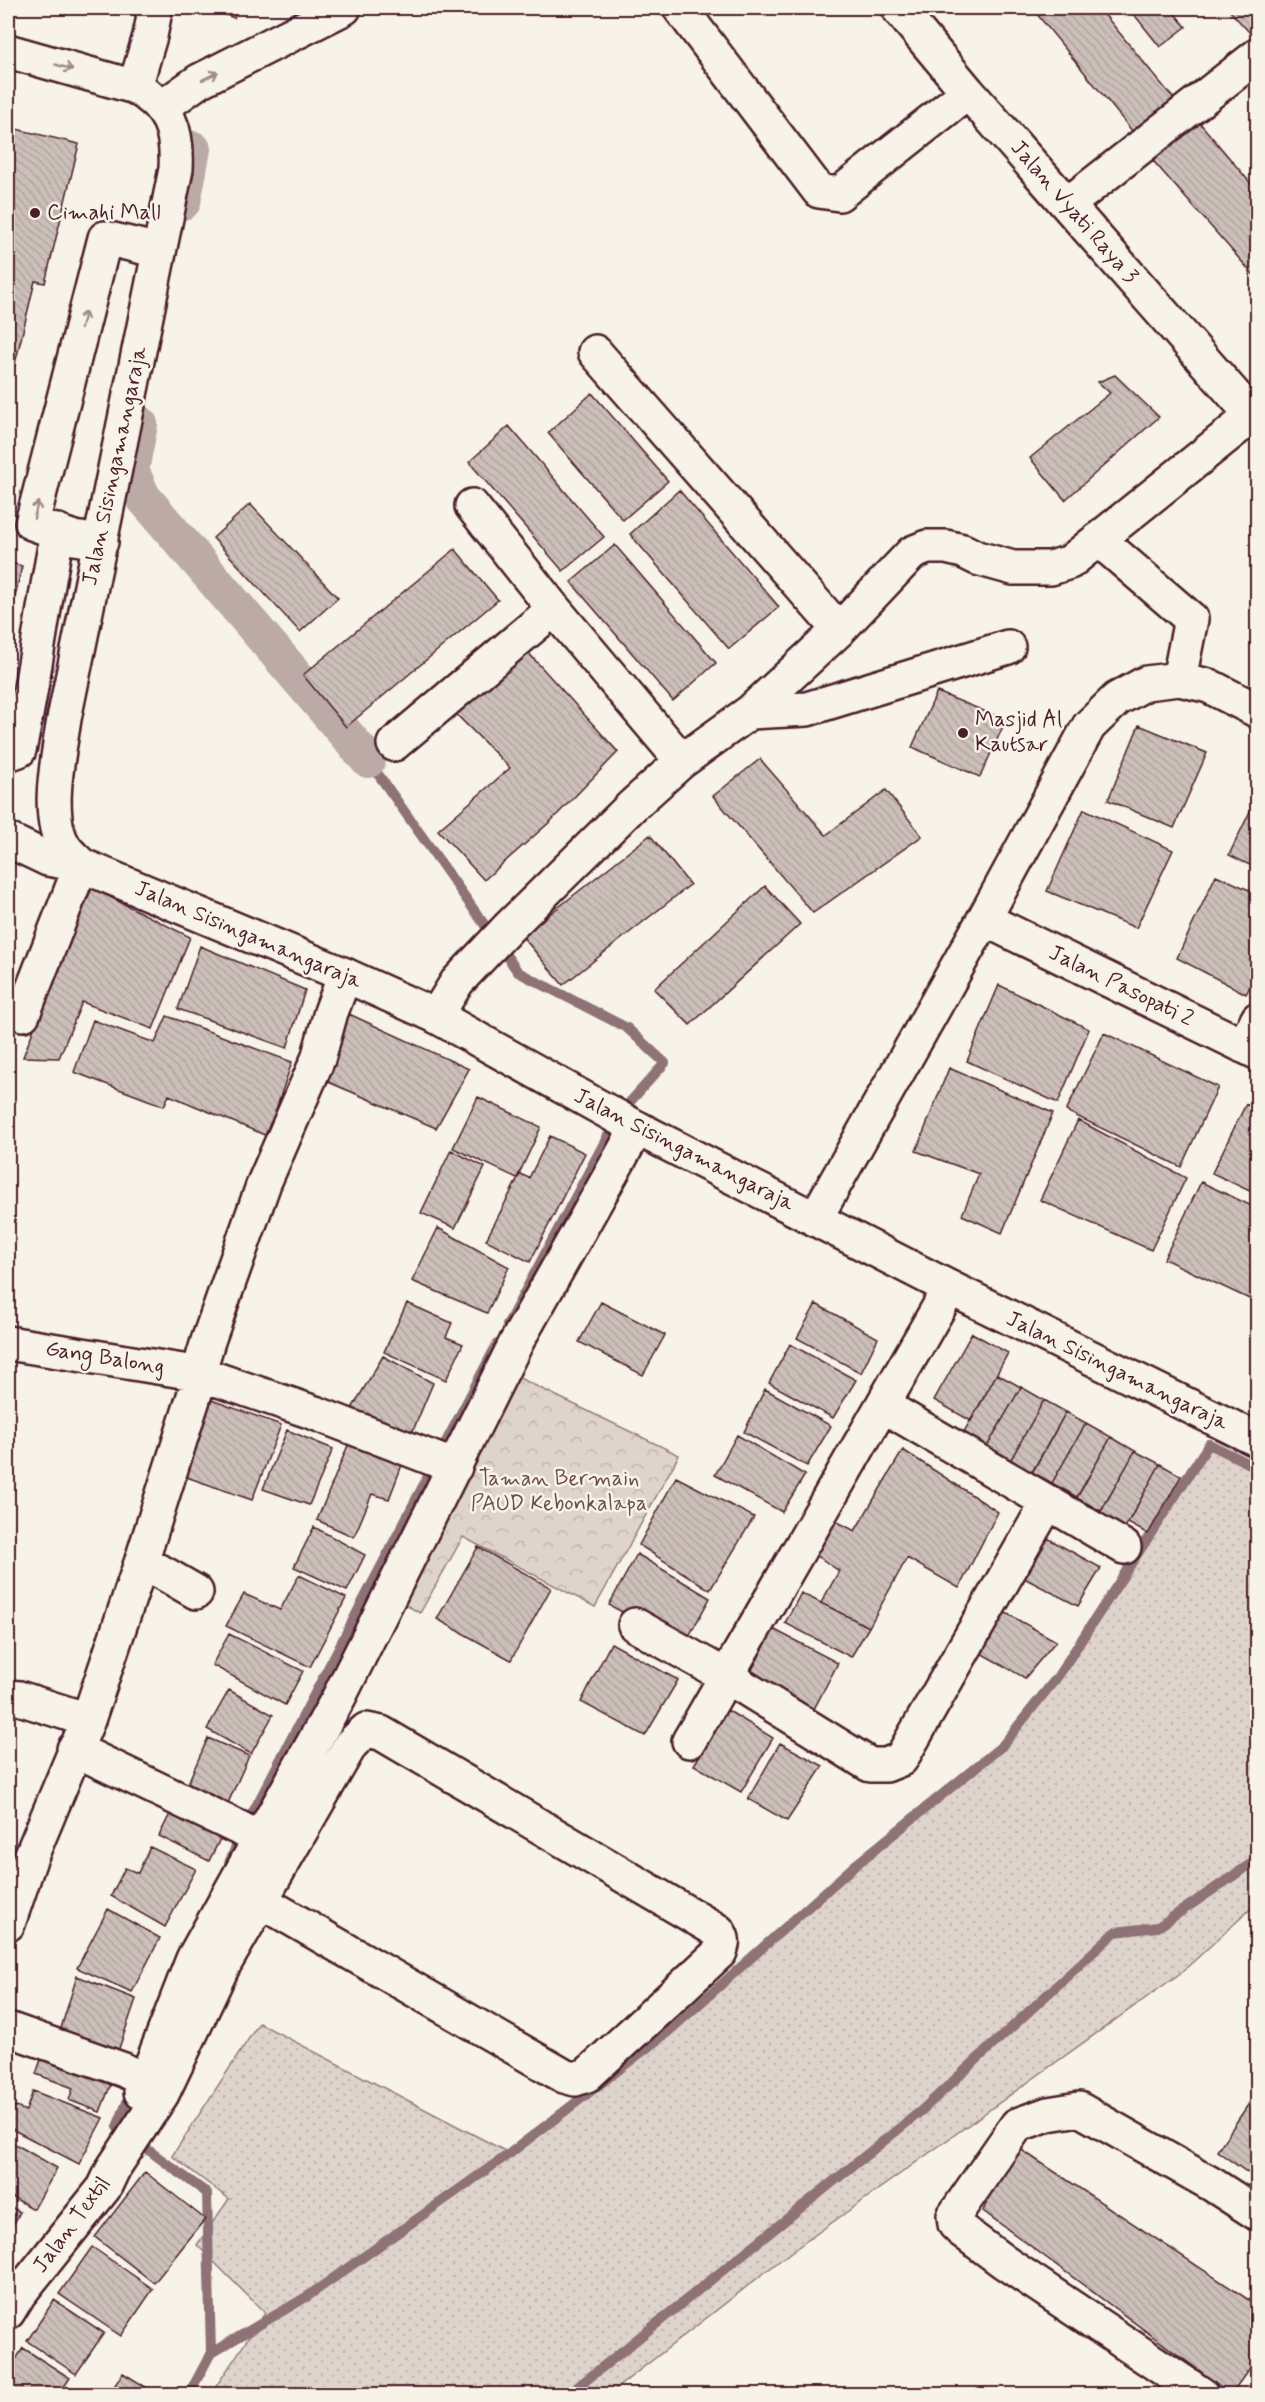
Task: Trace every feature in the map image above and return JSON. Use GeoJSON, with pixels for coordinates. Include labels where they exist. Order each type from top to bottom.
{"type":"FeatureCollection","features":[{"type":"Feature","properties":{"kind":"street"},"geometry":{"type":"LineString","coordinates":[[135,87],[150,36],[155,11],[151,8]]}},
{"type":"Feature","properties":{"kind":"street"},"geometry":{"type":"LineString","coordinates":[[161,108],[199,81],[344,8]]}},
{"type":"Feature","properties":{"kind":"street"},"geometry":{"type":"LineString","coordinates":[[680,8],[819,191],[828,194],[838,194],[968,92]]}},
{"type":"Feature","properties":{"kind":"street","name":"Jalan Vyati Raya 3"},"geometry":{"type":"LineString","coordinates":[[898,8],[968,92],[1255,413]]}},
{"type":"Feature","properties":{"kind":"street","name":"Jalan Sisingamangaraja"},"geometry":{"type":"LineString","coordinates":[[8,51],[135,87],[150,96],[169,119],[177,145],[176,169],[64,719],[55,808],[57,828],[64,847],[81,865],[345,975],[436,1017],[620,1119],[950,1288],[1257,1440]]}},
{"type":"Feature","properties":{"kind":"street"},"geometry":{"type":"LineString","coordinates":[[1068,204],[1257,55]]}},
{"type":"Feature","properties":{"kind":"street"},"geometry":{"type":"LineString","coordinates":[[101,543],[74,538],[32,523],[105,238],[159,251]]}},
{"type":"Feature","properties":{"kind":"street"},"geometry":{"type":"LineString","coordinates":[[595,352],[839,630]]}},
{"type":"Feature","properties":{"kind":"street"},"geometry":{"type":"LineString","coordinates":[[436,1017],[457,982],[508,928],[632,806],[682,761],[750,712],[839,630],[912,553],[927,547],[963,551],[977,558],[1013,568],[1051,568],[1070,562],[1255,413]]}},
{"type":"Feature","properties":{"kind":"street"},"geometry":{"type":"LineString","coordinates":[[472,506],[554,609],[682,761]]}},
{"type":"Feature","properties":{"kind":"street"},"geometry":{"type":"LineString","coordinates":[[8,754],[19,750],[26,720],[44,602],[58,531]]}},
{"type":"Feature","properties":{"kind":"street"},"geometry":{"type":"LineString","coordinates":[[1098,539],[1191,619],[1179,680]]}},
{"type":"Feature","properties":{"kind":"street"},"geometry":{"type":"LineString","coordinates":[[394,744],[554,609]]}},
{"type":"Feature","properties":{"kind":"street"},"geometry":{"type":"LineString","coordinates":[[750,712],[807,709],[1008,646]]}},
{"type":"Feature","properties":{"kind":"street"},"geometry":{"type":"LineString","coordinates":[[815,1219],[984,919],[1089,726],[1117,699],[1146,683],[1179,680],[1209,686],[1257,711]]}},
{"type":"Feature","properties":{"kind":"street"},"geometry":{"type":"LineString","coordinates":[[8,840],[48,859],[81,865],[23,1014]]}},
{"type":"Feature","properties":{"kind":"street","name":"Jalan Pasopati 2"},"geometry":{"type":"LineString","coordinates":[[984,919],[1252,1040]]}},
{"type":"Feature","properties":{"kind":"street"},"geometry":{"type":"LineString","coordinates":[[8,1924],[30,1859],[88,1720],[201,1374],[208,1341],[264,1183],[318,1059],[331,1012],[345,975]]}},
{"type":"Feature","properties":{"kind":"street"},"geometry":{"type":"LineString","coordinates":[[114,2167],[122,2137],[194,1959],[339,1697],[517,1341],[620,1119]]}},
{"type":"Feature","properties":{"kind":"street"},"geometry":{"type":"LineString","coordinates":[[689,1741],[950,1288]]}},
{"type":"Feature","properties":{"kind":"street","name":"Gang Balong"},"geometry":{"type":"LineString","coordinates":[[8,1343],[201,1374],[315,1413],[455,1467]]}},
{"type":"Feature","properties":{"kind":"street"},"geometry":{"type":"LineString","coordinates":[[884,1406],[1124,1547]]}},
{"type":"Feature","properties":{"kind":"street"},"geometry":{"type":"LineString","coordinates":[[636,1625],[870,1765],[886,1765],[900,1758],[1048,1502]]}},
{"type":"Feature","properties":{"kind":"street"},"geometry":{"type":"LineString","coordinates":[[141,1563],[196,1592]]}},
{"type":"Feature","properties":{"kind":"street"},"geometry":{"type":"LineString","coordinates":[[8,1697],[19,1698],[88,1720]]}},
{"type":"Feature","properties":{"kind":"street"},"geometry":{"type":"LineString","coordinates":[[114,2167],[162,2094],[223,1966],[351,1744],[366,1730],[381,1733],[708,1925],[722,1936],[723,1944],[720,1952],[587,2075],[575,2079],[564,2076],[261,1901]]}},
{"type":"Feature","properties":{"kind":"street"},"geometry":{"type":"LineString","coordinates":[[74,1749],[260,1838]]}},
{"type":"Feature","properties":{"kind":"street"},"geometry":{"type":"LineString","coordinates":[[8,2029],[124,2070],[145,2081]]}},
{"type":"Feature","properties":{"kind":"street"},"geometry":{"type":"LineString","coordinates":[[1201,2394],[1004,2262],[961,2230],[955,2224],[954,2216],[1017,2125],[1048,2114],[1079,2109],[1213,2185],[1257,2214]]}},
{"type":"Feature","properties":{"kind":"street","name":"Jalan Textil"},"geometry":{"type":"LineString","coordinates":[[8,2313],[19,2294],[104,2188],[114,2167]]}},
{"type":"Feature","properties":{"kind":"green space","name":"Taman Bermain PAUD Kebonkalapa"},"geometry":{"type":"Polygon","coordinates":[[[509,1373],[679,1455],[595,1607],[463,1537],[420,1613],[393,1598],[509,1373]]]}},
{"type":"Feature","properties":{"kind":"green space"},"geometry":{"type":"Polygon","coordinates":[[[1208,1447],[1257,1472],[1257,1903],[1182,1972],[791,2252],[609,2394],[211,2394],[265,2313],[197,2245],[229,2199],[172,2156],[259,2023],[509,2153],[669,2031],[853,1867],[1002,1746],[1058,1676],[1208,1447]]]}},
{"type":"Feature","properties":{"kind":"building"},"geometry":{"type":"Polygon","coordinates":[[[207,8],[238,8],[234,18],[207,8]]]}},
{"type":"Feature","properties":{"kind":"building"},"geometry":{"type":"Polygon","coordinates":[[[1032,8],[1099,8],[1178,104],[1137,137],[1032,8]]]}},
{"type":"Feature","properties":{"kind":"building"},"geometry":{"type":"Polygon","coordinates":[[[1129,8],[1170,8],[1186,27],[1160,47],[1129,8]]]}},
{"type":"Feature","properties":{"kind":"building"},"geometry":{"type":"Polygon","coordinates":[[[1227,8],[1258,8],[1258,28],[1251,34],[1227,8]]]}},
{"type":"Feature","properties":{"kind":"building"},"geometry":{"type":"Polygon","coordinates":[[[1194,116],[1258,192],[1258,280],[1148,155],[1194,116]]]}},
{"type":"Feature","properties":{"kind":"building","name":"Cimahi Mall"},"geometry":{"type":"Polygon","coordinates":[[[8,127],[79,144],[45,283],[35,281],[8,393],[8,127]]]}},
{"type":"Feature","properties":{"kind":"building"},"geometry":{"type":"Polygon","coordinates":[[[1115,375],[1159,417],[1065,500],[1030,458],[1110,393],[1098,382],[1115,375]]]}},
{"type":"Feature","properties":{"kind":"building"},"geometry":{"type":"Polygon","coordinates":[[[592,393],[668,481],[623,520],[548,433],[592,393]]]}},
{"type":"Feature","properties":{"kind":"building"},"geometry":{"type":"Polygon","coordinates":[[[509,426],[604,537],[563,571],[469,462],[509,426]]]}},
{"type":"Feature","properties":{"kind":"building"},"geometry":{"type":"Polygon","coordinates":[[[679,490],[779,607],[729,649],[630,534],[679,490]]]}},
{"type":"Feature","properties":{"kind":"building"},"geometry":{"type":"Polygon","coordinates":[[[250,504],[338,598],[300,632],[213,538],[250,504]]]}},
{"type":"Feature","properties":{"kind":"building"},"geometry":{"type":"Polygon","coordinates":[[[615,545],[716,663],[673,701],[571,582],[615,545]]]}},
{"type":"Feature","properties":{"kind":"building"},"geometry":{"type":"Polygon","coordinates":[[[455,549],[498,600],[346,727],[303,675],[455,549]]]}},
{"type":"Feature","properties":{"kind":"building"},"geometry":{"type":"Polygon","coordinates":[[[8,562],[22,566],[8,628],[8,562]]]}},
{"type":"Feature","properties":{"kind":"building"},"geometry":{"type":"Polygon","coordinates":[[[525,649],[618,752],[551,821],[484,880],[438,830],[510,768],[451,709],[525,649]]]}},
{"type":"Feature","properties":{"kind":"building"},"geometry":{"type":"Polygon","coordinates":[[[937,692],[1006,720],[980,777],[912,747],[937,692]]]}},
{"type":"Feature","properties":{"kind":"building"},"geometry":{"type":"Polygon","coordinates":[[[1139,725],[1207,753],[1174,828],[1108,800],[1139,725]]]}},
{"type":"Feature","properties":{"kind":"building"},"geometry":{"type":"Polygon","coordinates":[[[760,759],[826,835],[886,790],[922,836],[813,913],[713,796],[760,759]]]}},
{"type":"Feature","properties":{"kind":"building"},"geometry":{"type":"Polygon","coordinates":[[[1258,795],[1258,869],[1229,855],[1258,795]]]}},
{"type":"Feature","properties":{"kind":"building"},"geometry":{"type":"Polygon","coordinates":[[[1084,809],[1173,850],[1136,928],[1047,891],[1084,809]]]}},
{"type":"Feature","properties":{"kind":"building"},"geometry":{"type":"Polygon","coordinates":[[[650,835],[690,885],[563,985],[522,936],[650,835]]]}},
{"type":"Feature","properties":{"kind":"building"},"geometry":{"type":"Polygon","coordinates":[[[1216,875],[1258,894],[1258,972],[1246,994],[1177,958],[1216,875]]]}},
{"type":"Feature","properties":{"kind":"building"},"geometry":{"type":"Polygon","coordinates":[[[765,886],[800,924],[690,1025],[654,989],[765,886]]]}},
{"type":"Feature","properties":{"kind":"building"},"geometry":{"type":"Polygon","coordinates":[[[92,888],[190,937],[153,1029],[82,1002],[59,1058],[23,1057],[58,966],[92,888]]]}},
{"type":"Feature","properties":{"kind":"building"},"geometry":{"type":"Polygon","coordinates":[[[200,946],[305,990],[287,1048],[178,1009],[200,946]]]}},
{"type":"Feature","properties":{"kind":"building"},"geometry":{"type":"Polygon","coordinates":[[[999,985],[1089,1029],[1058,1103],[967,1061],[999,985]]]}},
{"type":"Feature","properties":{"kind":"building"},"geometry":{"type":"Polygon","coordinates":[[[349,1014],[469,1069],[436,1128],[319,1078],[349,1014]]]}},
{"type":"Feature","properties":{"kind":"building"},"geometry":{"type":"Polygon","coordinates":[[[167,1016],[292,1062],[267,1136],[169,1095],[164,1106],[74,1072],[93,1020],[155,1043],[167,1016]]]}},
{"type":"Feature","properties":{"kind":"building"},"geometry":{"type":"Polygon","coordinates":[[[1104,1033],[1218,1087],[1181,1167],[1066,1111],[1104,1033]]]}},
{"type":"Feature","properties":{"kind":"building"},"geometry":{"type":"Polygon","coordinates":[[[949,1068],[1053,1113],[1002,1233],[962,1215],[979,1174],[916,1151],[949,1068]]]}},
{"type":"Feature","properties":{"kind":"building"},"geometry":{"type":"Polygon","coordinates":[[[478,1097],[541,1127],[517,1178],[453,1148],[478,1097]]]}},
{"type":"Feature","properties":{"kind":"building"},"geometry":{"type":"Polygon","coordinates":[[[1246,1104],[1258,1110],[1258,1195],[1212,1173],[1246,1104]]]}},
{"type":"Feature","properties":{"kind":"building"},"geometry":{"type":"Polygon","coordinates":[[[1078,1120],[1186,1178],[1151,1250],[1040,1200],[1078,1120]]]}},
{"type":"Feature","properties":{"kind":"building"},"geometry":{"type":"Polygon","coordinates":[[[550,1136],[585,1153],[530,1262],[486,1240],[520,1174],[529,1178],[550,1136]]]}},
{"type":"Feature","properties":{"kind":"building"},"geometry":{"type":"Polygon","coordinates":[[[451,1150],[485,1167],[455,1228],[421,1213],[451,1150]]]}},
{"type":"Feature","properties":{"kind":"building"},"geometry":{"type":"Polygon","coordinates":[[[1201,1182],[1258,1209],[1258,1303],[1164,1259],[1201,1182]]]}},
{"type":"Feature","properties":{"kind":"building"},"geometry":{"type":"Polygon","coordinates":[[[438,1228],[509,1267],[487,1313],[412,1281],[438,1228]]]}},
{"type":"Feature","properties":{"kind":"building"},"geometry":{"type":"Polygon","coordinates":[[[601,1302],[665,1335],[643,1375],[579,1342],[601,1302]]]}},
{"type":"Feature","properties":{"kind":"building"},"geometry":{"type":"Polygon","coordinates":[[[407,1303],[452,1323],[446,1337],[463,1344],[446,1380],[384,1352],[407,1303]]]}},
{"type":"Feature","properties":{"kind":"building"},"geometry":{"type":"Polygon","coordinates":[[[816,1304],[878,1338],[861,1373],[797,1338],[816,1304]]]}},
{"type":"Feature","properties":{"kind":"building"},"geometry":{"type":"Polygon","coordinates":[[[972,1333],[1008,1353],[971,1421],[934,1400],[972,1333]]]}},
{"type":"Feature","properties":{"kind":"building"},"geometry":{"type":"Polygon","coordinates":[[[790,1344],[856,1380],[833,1418],[769,1383],[790,1344]]]}},
{"type":"Feature","properties":{"kind":"building"},"geometry":{"type":"Polygon","coordinates":[[[383,1356],[433,1383],[412,1433],[351,1410],[383,1356]]]}},
{"type":"Feature","properties":{"kind":"building"},"geometry":{"type":"Polygon","coordinates":[[[997,1374],[1021,1387],[981,1457],[957,1444],[997,1374]]]}},
{"type":"Feature","properties":{"kind":"building"},"geometry":{"type":"Polygon","coordinates":[[[1021,1387],[1044,1400],[1005,1470],[981,1457],[1021,1387]]]}},
{"type":"Feature","properties":{"kind":"building"},"geometry":{"type":"Polygon","coordinates":[[[765,1389],[831,1426],[807,1466],[744,1432],[765,1389]]]}},
{"type":"Feature","properties":{"kind":"building"},"geometry":{"type":"Polygon","coordinates":[[[203,1397],[281,1425],[252,1500],[178,1474],[203,1397]]]}},
{"type":"Feature","properties":{"kind":"building"},"geometry":{"type":"Polygon","coordinates":[[[1044,1400],[1066,1412],[1032,1473],[1010,1461],[1044,1400]]]}},
{"type":"Feature","properties":{"kind":"building"},"geometry":{"type":"Polygon","coordinates":[[[1066,1412],[1086,1423],[1052,1483],[1032,1472],[1066,1412]]]}},
{"type":"Feature","properties":{"kind":"building"},"geometry":{"type":"Polygon","coordinates":[[[1086,1423],[1111,1437],[1077,1497],[1052,1483],[1086,1423]]]}},
{"type":"Feature","properties":{"kind":"building"},"geometry":{"type":"Polygon","coordinates":[[[287,1430],[333,1449],[309,1505],[263,1489],[287,1430]]]}},
{"type":"Feature","properties":{"kind":"building"},"geometry":{"type":"Polygon","coordinates":[[[737,1435],[805,1475],[782,1512],[715,1475],[737,1435]]]}},
{"type":"Feature","properties":{"kind":"building"},"geometry":{"type":"Polygon","coordinates":[[[1111,1437],[1135,1451],[1101,1511],[1077,1498],[1111,1437]]]}},
{"type":"Feature","properties":{"kind":"building"},"geometry":{"type":"Polygon","coordinates":[[[351,1438],[405,1457],[389,1499],[372,1494],[354,1537],[317,1520],[351,1438]]]}},
{"type":"Feature","properties":{"kind":"building"},"geometry":{"type":"Polygon","coordinates":[[[903,1450],[998,1512],[959,1588],[907,1558],[869,1627],[821,1603],[839,1571],[809,1550],[830,1518],[855,1531],[903,1450]]]}},
{"type":"Feature","properties":{"kind":"building"},"geometry":{"type":"Polygon","coordinates":[[[1135,1451],[1160,1464],[1122,1533],[1097,1519],[1135,1451]]]}},
{"type":"Feature","properties":{"kind":"building"},"geometry":{"type":"Polygon","coordinates":[[[1160,1464],[1181,1476],[1148,1534],[1128,1523],[1160,1464]]]}},
{"type":"Feature","properties":{"kind":"building"},"geometry":{"type":"Polygon","coordinates":[[[676,1477],[754,1517],[710,1590],[639,1545],[676,1477]]]}},
{"type":"Feature","properties":{"kind":"building"},"geometry":{"type":"Polygon","coordinates":[[[314,1527],[365,1555],[347,1591],[294,1567],[314,1527]]]}},
{"type":"Feature","properties":{"kind":"building"},"geometry":{"type":"Polygon","coordinates":[[[1047,1538],[1101,1568],[1078,1606],[1020,1576],[1047,1538]]]}},
{"type":"Feature","properties":{"kind":"building"},"geometry":{"type":"Polygon","coordinates":[[[478,1547],[551,1588],[511,1660],[437,1619],[478,1547]]]}},
{"type":"Feature","properties":{"kind":"building"},"geometry":{"type":"Polygon","coordinates":[[[637,1554],[710,1598],[684,1645],[609,1605],[637,1554]]]}},
{"type":"Feature","properties":{"kind":"building"},"geometry":{"type":"Polygon","coordinates":[[[299,1575],[346,1598],[310,1667],[226,1626],[244,1594],[280,1610],[299,1575]]]}},
{"type":"Feature","properties":{"kind":"building"},"geometry":{"type":"Polygon","coordinates":[[[801,1593],[869,1627],[851,1657],[785,1623],[801,1593]]]}},
{"type":"Feature","properties":{"kind":"building"},"geometry":{"type":"Polygon","coordinates":[[[1004,1612],[1056,1641],[1025,1678],[977,1651],[1004,1612]]]}},
{"type":"Feature","properties":{"kind":"building"},"geometry":{"type":"Polygon","coordinates":[[[773,1629],[838,1663],[814,1709],[748,1678],[773,1629]]]}},
{"type":"Feature","properties":{"kind":"building"},"geometry":{"type":"Polygon","coordinates":[[[229,1634],[303,1671],[285,1705],[212,1665],[229,1634]]]}},
{"type":"Feature","properties":{"kind":"building"},"geometry":{"type":"Polygon","coordinates":[[[611,1643],[678,1680],[645,1736],[581,1702],[611,1643]]]}},
{"type":"Feature","properties":{"kind":"building"},"geometry":{"type":"Polygon","coordinates":[[[229,1690],[273,1715],[251,1754],[207,1729],[229,1690]]]}},
{"type":"Feature","properties":{"kind":"building"},"geometry":{"type":"Polygon","coordinates":[[[727,1710],[773,1738],[741,1792],[694,1765],[727,1710]]]}},
{"type":"Feature","properties":{"kind":"building"},"geometry":{"type":"Polygon","coordinates":[[[208,1738],[249,1756],[224,1812],[183,1794],[208,1738]]]}},
{"type":"Feature","properties":{"kind":"building"},"geometry":{"type":"Polygon","coordinates":[[[780,1743],[823,1766],[787,1821],[748,1799],[780,1743]]]}},
{"type":"Feature","properties":{"kind":"building"},"geometry":{"type":"Polygon","coordinates":[[[171,1812],[221,1837],[209,1861],[159,1836],[171,1812]]]}},
{"type":"Feature","properties":{"kind":"building"},"geometry":{"type":"Polygon","coordinates":[[[150,1847],[196,1869],[165,1927],[111,1896],[125,1868],[138,1873],[150,1847]]]}},
{"type":"Feature","properties":{"kind":"building"},"geometry":{"type":"Polygon","coordinates":[[[108,1909],[160,1938],[132,1992],[77,1968],[108,1909]]]}},
{"type":"Feature","properties":{"kind":"building"},"geometry":{"type":"Polygon","coordinates":[[[77,1976],[136,1999],[115,2060],[58,2038],[77,1976]]]}},
{"type":"Feature","properties":{"kind":"building"},"geometry":{"type":"Polygon","coordinates":[[[46,2045],[116,2071],[100,2112],[69,2100],[73,2088],[36,2074],[46,2045]]]}},
{"type":"Feature","properties":{"kind":"building"},"geometry":{"type":"Polygon","coordinates":[[[1258,2090],[1258,2180],[1217,2151],[1258,2090]]]}},
{"type":"Feature","properties":{"kind":"building"},"geometry":{"type":"Polygon","coordinates":[[[33,2091],[103,2118],[79,2164],[8,2127],[14,2106],[26,2111],[33,2091]]]}},
{"type":"Feature","properties":{"kind":"building"},"geometry":{"type":"Polygon","coordinates":[[[8,2140],[57,2168],[34,2209],[8,2195],[8,2140]]]}},
{"type":"Feature","properties":{"kind":"building"},"geometry":{"type":"Polygon","coordinates":[[[1011,2143],[1258,2306],[1258,2357],[1231,2394],[983,2211],[1011,2143]]]}},
{"type":"Feature","properties":{"kind":"building"},"geometry":{"type":"Polygon","coordinates":[[[145,2172],[205,2219],[154,2283],[95,2237],[145,2172]]]}},
{"type":"Feature","properties":{"kind":"building"},"geometry":{"type":"Polygon","coordinates":[[[8,2205],[20,2212],[8,2235],[8,2205]]]}},
{"type":"Feature","properties":{"kind":"building"},"geometry":{"type":"Polygon","coordinates":[[[92,2247],[153,2289],[121,2336],[59,2294],[92,2247]]]}},
{"type":"Feature","properties":{"kind":"building"},"geometry":{"type":"Polygon","coordinates":[[[54,2300],[104,2333],[76,2374],[27,2341],[54,2300]]]}},
{"type":"Feature","properties":{"kind":"building"},"geometry":{"type":"Polygon","coordinates":[[[23,2348],[70,2378],[59,2394],[8,2394],[8,2372],[23,2348]]]}},
{"type":"Feature","properties":{"kind":"building"},"geometry":{"type":"Polygon","coordinates":[[[123,2373],[157,2394],[109,2394],[123,2373]]]}},
{"type":"Feature","properties":{"kind":"building"},"geometry":{"type":"Polygon","coordinates":[[[1258,2381],[1258,2394],[1256,2394],[1250,2390],[1258,2381]]]}},
{"type":"Feature","properties":{"kind":"waterway"},"geometry":{"type":"LineString","coordinates":[[183,202],[193,149]]}},
{"type":"Feature","properties":{"kind":"waterway"},"geometry":{"type":"LineString","coordinates":[[140,424],[131,470],[143,497],[368,760]]}},
{"type":"Feature","properties":{"kind":"waterway"},"geometry":{"type":"LineString","coordinates":[[368,760],[518,972],[627,1028],[665,1063],[620,1113],[507,1325]]}},
{"type":"Feature","properties":{"kind":"waterway"},"geometry":{"type":"LineString","coordinates":[[229,1863],[241,1835],[497,1344]]}},
{"type":"Feature","properties":{"kind":"waterway"},"geometry":{"type":"LineString","coordinates":[[189,2394],[211,2353],[308,2296],[509,2154],[669,2031],[853,1867],[1002,1746],[1058,1676],[1209,1444],[1258,1468]]}},
{"type":"Feature","properties":{"kind":"waterway"},"geometry":{"type":"LineString","coordinates":[[569,2394],[921,2111],[1115,1932],[1158,1927],[1258,1859]]}},
{"type":"Feature","properties":{"kind":"waterway"},"geometry":{"type":"LineString","coordinates":[[132,2090],[117,2127],[207,2193],[211,2353]]}},
{"type":"Feature","properties":{"kind":"place","name":"Cimahi Mall"},"geometry":{"type":"Point","coordinates":[35,213]}},
{"type":"Feature","properties":{"kind":"place","name":"Masjid Al Kautsar"},"geometry":{"type":"Point","coordinates":[963,733]}}]}
